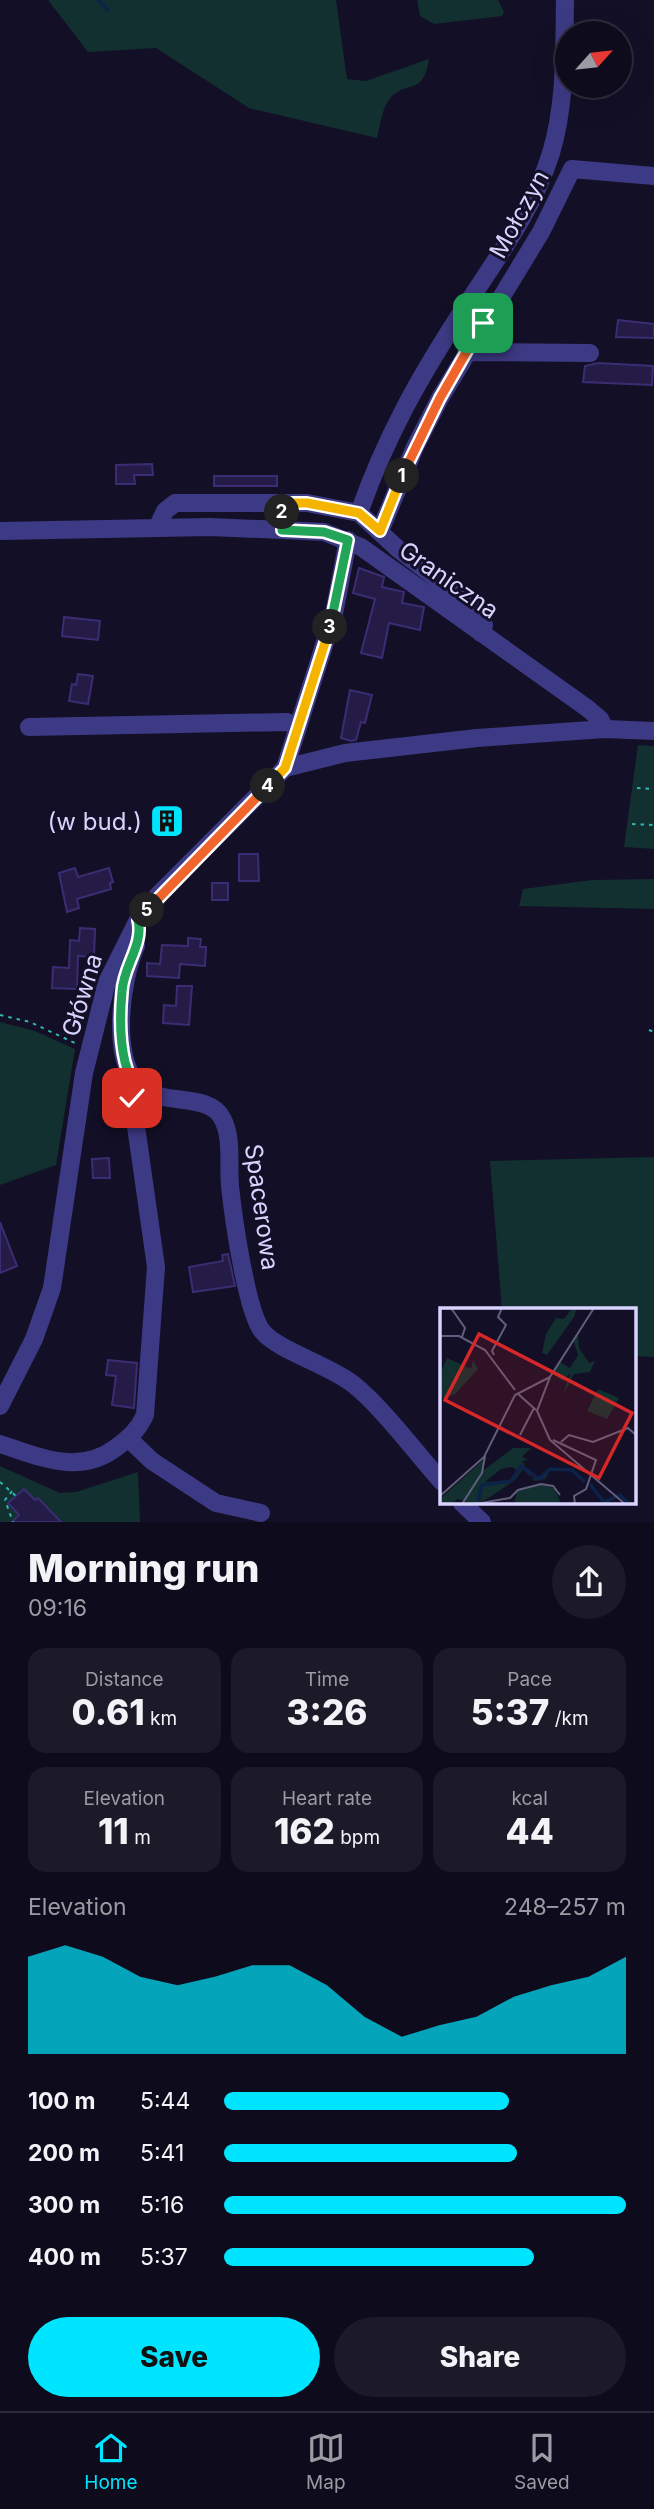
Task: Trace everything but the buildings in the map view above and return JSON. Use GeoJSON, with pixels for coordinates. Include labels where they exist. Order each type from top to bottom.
{"type":"FeatureCollection","features":[{"type":"Feature","properties":{"kind":"street"},"geometry":{"type":"LineString","coordinates":[[359,513],[391,429],[417,382],[513,234],[550,155],[561,112],[565,0]]}},
{"type":"Feature","properties":{"kind":"street","name":"Mołczyn"},"geometry":{"type":"LineString","coordinates":[[380,531],[415,447],[466,352],[541,232],[572,169],[654,176]]}},
{"type":"Feature","properties":{"kind":"street"},"geometry":{"type":"LineString","coordinates":[[466,352],[590,353]]}},
{"type":"Feature","properties":{"kind":"street"},"geometry":{"type":"LineString","coordinates":[[157,528],[165,511],[175,503],[307,503],[359,513],[477,610],[484,625],[481,633]]}},
{"type":"Feature","properties":{"kind":"street"},"geometry":{"type":"LineString","coordinates":[[282,503],[282,530]]}},
{"type":"Feature","properties":{"kind":"street"},"geometry":{"type":"LineString","coordinates":[[0,531],[157,528],[282,530],[324,532],[348,540],[334,614],[285,768]]}},
{"type":"Feature","properties":{"kind":"street","name":"Graniczna"},"geometry":{"type":"LineString","coordinates":[[348,540],[587,708],[600,719],[605,729]]}},
{"type":"Feature","properties":{"kind":"street"},"geometry":{"type":"LineString","coordinates":[[29,727],[287,722],[298,726]]}},
{"type":"Feature","properties":{"kind":"street"},"geometry":{"type":"LineString","coordinates":[[285,768],[345,753],[477,738],[605,729],[654,731]]}},
{"type":"Feature","properties":{"kind":"street","name":"Główna"},"geometry":{"type":"LineString","coordinates":[[0,1406],[34,1339],[52,1288],[84,1073],[107,982],[138,920],[158,895],[285,768]]}},
{"type":"Feature","properties":{"kind":"street"},"geometry":{"type":"LineString","coordinates":[[0,1444],[58,1463],[85,1464],[105,1457],[129,1439],[138,1430],[145,1415],[156,1267],[132,1098],[132,1077],[123,1043],[122,989],[128,964],[142,935],[138,920]]}},
{"type":"Feature","properties":{"kind":"street","name":"Spacerowa"},"geometry":{"type":"LineString","coordinates":[[132,1077],[143,1090],[159,1097],[205,1104],[221,1115],[227,1128],[230,1187],[238,1239],[262,1330],[279,1345],[330,1367],[356,1387],[440,1480]]}},
{"type":"Feature","properties":{"kind":"street"},"geometry":{"type":"LineString","coordinates":[[129,1439],[152,1461],[216,1503],[261,1513]]}},
{"type":"Feature","properties":{"kind":"street"},"geometry":{"type":"LineString","coordinates":[[463,1504],[482,1522]]}},
{"type":"Feature","properties":{"kind":"path"},"geometry":{"type":"LineString","coordinates":[[637,788],[654,789]]}},
{"type":"Feature","properties":{"kind":"path"},"geometry":{"type":"LineString","coordinates":[[632,824],[654,825]]}},
{"type":"Feature","properties":{"kind":"path"},"geometry":{"type":"LineString","coordinates":[[0,1015],[30,1022],[90,1050]]}},
{"type":"Feature","properties":{"kind":"path"},"geometry":{"type":"LineString","coordinates":[[649,1030],[654,1032]]}},
{"type":"Feature","properties":{"kind":"path"},"geometry":{"type":"LineString","coordinates":[[0,1482],[16,1496]]}},
{"type":"Feature","properties":{"kind":"path"},"geometry":{"type":"LineString","coordinates":[[12,1490],[5,1500],[13,1522]]}},
{"type":"Feature","properties":{"kind":"green space"},"geometry":{"type":"Polygon","coordinates":[[[48,0],[336,0],[347,79],[366,81],[429,59],[418,84],[401,90],[387,103],[377,138],[249,108],[156,48],[88,52],[48,0]]]}},
{"type":"Feature","properties":{"kind":"green space"},"geometry":{"type":"Polygon","coordinates":[[[417,0],[498,0],[504,12],[502,16],[434,24],[420,16],[417,0]]]}},
{"type":"Feature","properties":{"kind":"green space"},"geometry":{"type":"Polygon","coordinates":[[[638,745],[654,746],[654,849],[624,847],[638,745]]]}},
{"type":"Feature","properties":{"kind":"green space"},"geometry":{"type":"Polygon","coordinates":[[[654,879],[654,909],[519,906],[523,889],[592,880],[654,879]]]}},
{"type":"Feature","properties":{"kind":"green space"},"geometry":{"type":"Polygon","coordinates":[[[0,1022],[35,1031],[75,1049],[56,1165],[0,1185],[0,1022]]]}},
{"type":"Feature","properties":{"kind":"green space"},"geometry":{"type":"Polygon","coordinates":[[[654,1157],[654,1357],[636,1356],[636,1308],[502,1308],[490,1161],[654,1157]]]}},
{"type":"Feature","properties":{"kind":"green space"},"geometry":{"type":"Polygon","coordinates":[[[0,1466],[60,1493],[76,1492],[138,1472],[140,1522],[0,1522],[0,1466]]]}},
{"type":"Feature","properties":{"kind":"waterway"},"geometry":{"type":"LineString","coordinates":[[98,0],[108,10]]}},
{"type":"Feature","properties":{"kind":"place","name":"(w bud.)"},"geometry":{"type":"Point","coordinates":[167,821]}},
{"type":"Feature","properties":{"kind":"route"},"geometry":{"type":"LineString","coordinates":[[132,1098],[132,1077],[125,1062],[123,1043],[122,989],[128,964],[142,935],[138,920],[158,895],[285,768],[334,614],[348,540],[324,532],[282,530],[282,503],[307,503],[359,513],[380,531],[415,447],[483,323]]}}]}
